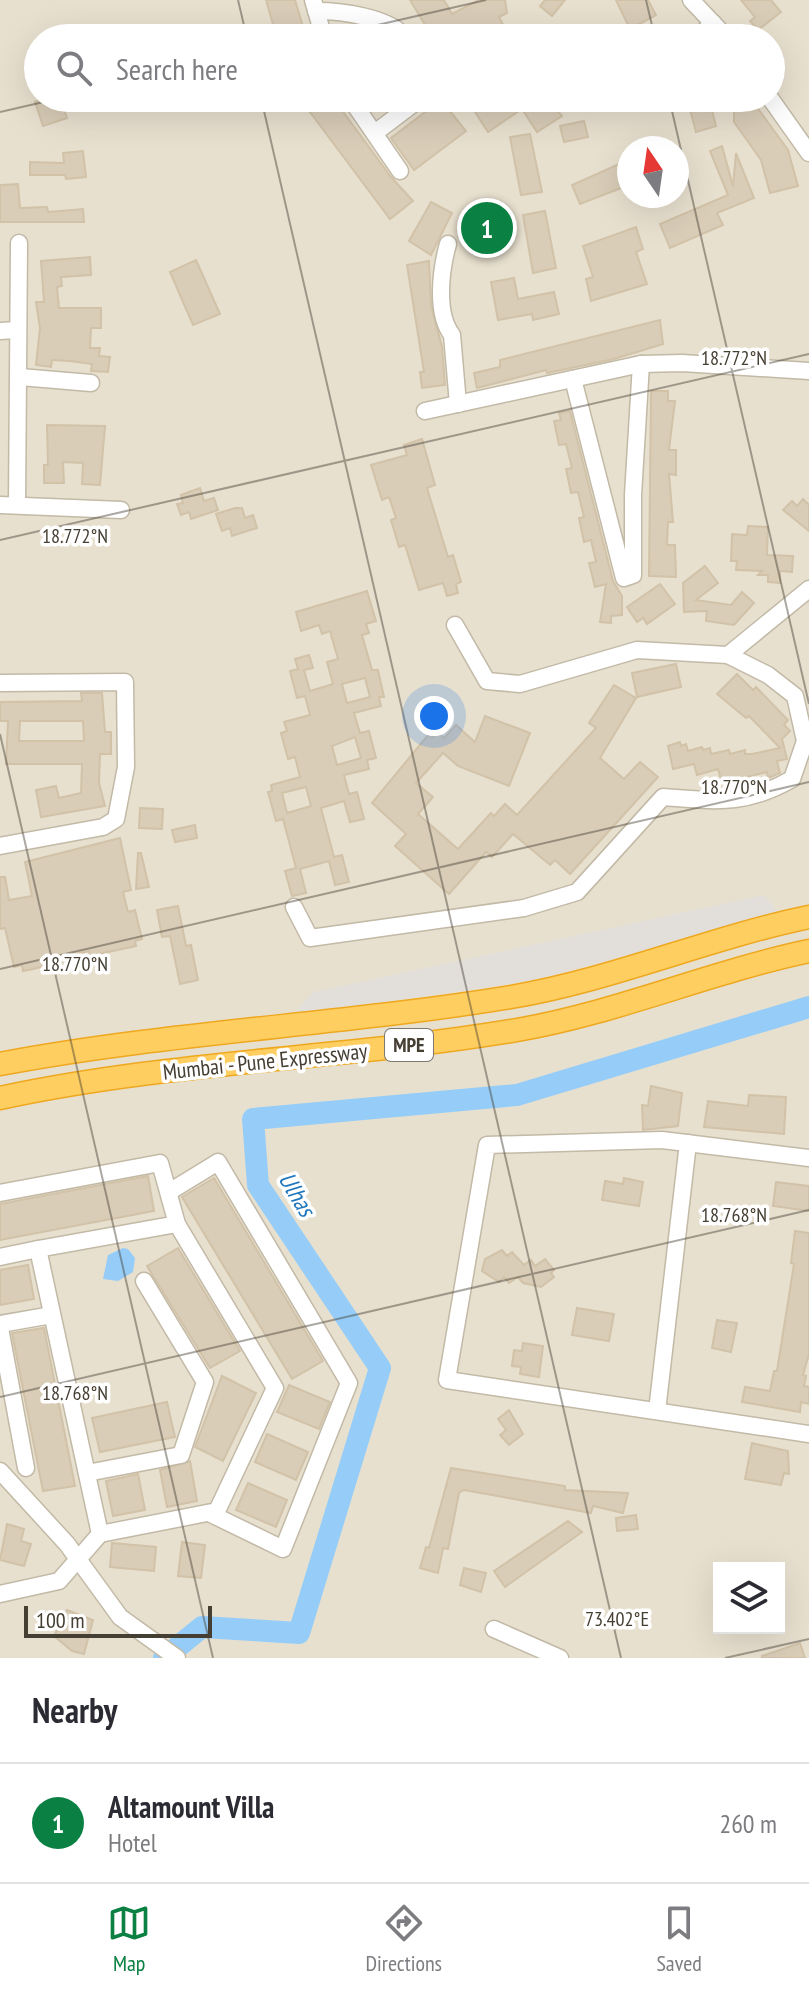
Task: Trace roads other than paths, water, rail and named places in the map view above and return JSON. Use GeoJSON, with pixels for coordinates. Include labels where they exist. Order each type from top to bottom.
{"type":"FeatureCollection","features":[{"type":"Feature","properties":{"kind":"highway","name":"Mumbai - Pune Expressway"},"geometry":{"type":"LineString","coordinates":[[0,1064],[142,1040],[431,1009],[513,996],[569,985],[809,917]]}},
{"type":"Feature","properties":{"kind":"highway","name":"Mumbai - Pune Expressway"},"geometry":{"type":"LineString","coordinates":[[0,1098],[146,1073],[435,1043],[519,1029],[577,1018],[809,951]]}},
{"type":"Feature","properties":{"kind":"street"},"geometry":{"type":"LineString","coordinates":[[691,0],[713,23]]}},
{"type":"Feature","properties":{"kind":"street"},"geometry":{"type":"LineString","coordinates":[[314,6],[382,24]]}},
{"type":"Feature","properties":{"kind":"street"},"geometry":{"type":"LineString","coordinates":[[361,112],[400,171]]}},
{"type":"Feature","properties":{"kind":"street"},"geometry":{"type":"LineString","coordinates":[[376,132],[402,112]]}},
{"type":"Feature","properties":{"kind":"street"},"geometry":{"type":"LineString","coordinates":[[780,112],[809,153]]}},
{"type":"Feature","properties":{"kind":"street"},"geometry":{"type":"LineString","coordinates":[[19,243],[21,320],[17,330],[20,377],[9,504],[121,510]]}},
{"type":"Feature","properties":{"kind":"street"},"geometry":{"type":"LineString","coordinates":[[448,244],[442,265],[442,292],[447,329],[452,335],[458,404]]}},
{"type":"Feature","properties":{"kind":"street"},"geometry":{"type":"LineString","coordinates":[[0,331],[17,330]]}},
{"type":"Feature","properties":{"kind":"street"},"geometry":{"type":"LineString","coordinates":[[425,411],[641,364],[682,363],[809,371]]}},
{"type":"Feature","properties":{"kind":"street"},"geometry":{"type":"LineString","coordinates":[[573,379],[624,578],[633,575],[633,495],[641,364]]}},
{"type":"Feature","properties":{"kind":"street"},"geometry":{"type":"LineString","coordinates":[[20,377],[91,383]]}},
{"type":"Feature","properties":{"kind":"street"},"geometry":{"type":"LineString","coordinates":[[728,655],[809,589]]}},
{"type":"Feature","properties":{"kind":"street"},"geometry":{"type":"LineString","coordinates":[[294,907],[310,938],[524,908],[577,892],[663,797],[716,801],[761,797],[792,779],[805,741],[795,696],[768,675],[728,655],[637,650],[520,684],[487,681],[455,625]]}},
{"type":"Feature","properties":{"kind":"street"},"geometry":{"type":"LineString","coordinates":[[0,683],[125,682],[126,753],[116,819],[103,827],[0,846]]}},
{"type":"Feature","properties":{"kind":"street"},"geometry":{"type":"LineString","coordinates":[[809,1158],[662,1140],[487,1145],[447,1380],[809,1434]]}},
{"type":"Feature","properties":{"kind":"street"},"geometry":{"type":"LineString","coordinates":[[657,1411],[688,1143]]}},
{"type":"Feature","properties":{"kind":"street"},"geometry":{"type":"LineString","coordinates":[[169,1192],[218,1162],[349,1383],[283,1549],[209,1513]]}},
{"type":"Feature","properties":{"kind":"street"},"geometry":{"type":"LineString","coordinates":[[0,1193],[160,1163],[177,1224],[275,1388],[217,1511],[100,1534],[79,1562],[59,1581],[0,1594]]}},
{"type":"Feature","properties":{"kind":"street"},"geometry":{"type":"LineString","coordinates":[[0,1257],[177,1224]]}},
{"type":"Feature","properties":{"kind":"street"},"geometry":{"type":"LineString","coordinates":[[38,1249],[100,1534]]}},
{"type":"Feature","properties":{"kind":"street"},"geometry":{"type":"LineString","coordinates":[[87,1473],[181,1455],[205,1382],[144,1281]]}},
{"type":"Feature","properties":{"kind":"street"},"geometry":{"type":"LineString","coordinates":[[26,1468],[0,1326],[52,1315]]}},
{"type":"Feature","properties":{"kind":"street"},"geometry":{"type":"LineString","coordinates":[[0,1471],[67,1544],[120,1617],[177,1658]]}},
{"type":"Feature","properties":{"kind":"street"},"geometry":{"type":"LineString","coordinates":[[494,1629],[560,1658]]}},
{"type":"Feature","properties":{"kind":"water"},"geometry":{"type":"Polygon","coordinates":[[[128,1249],[135,1258],[133,1272],[118,1281],[103,1279],[108,1255],[128,1249]]]}},
{"type":"Feature","properties":{"kind":"waterway","name":"Ulhas"},"geometry":{"type":"LineString","coordinates":[[164,1658],[202,1627],[299,1633],[380,1368],[258,1185],[253,1119],[517,1095],[809,1007]]}},
{"type":"Feature","properties":{"kind":"place","name":"Altamount Villa"},"geometry":{"type":"Point","coordinates":[487,228]}}]}
